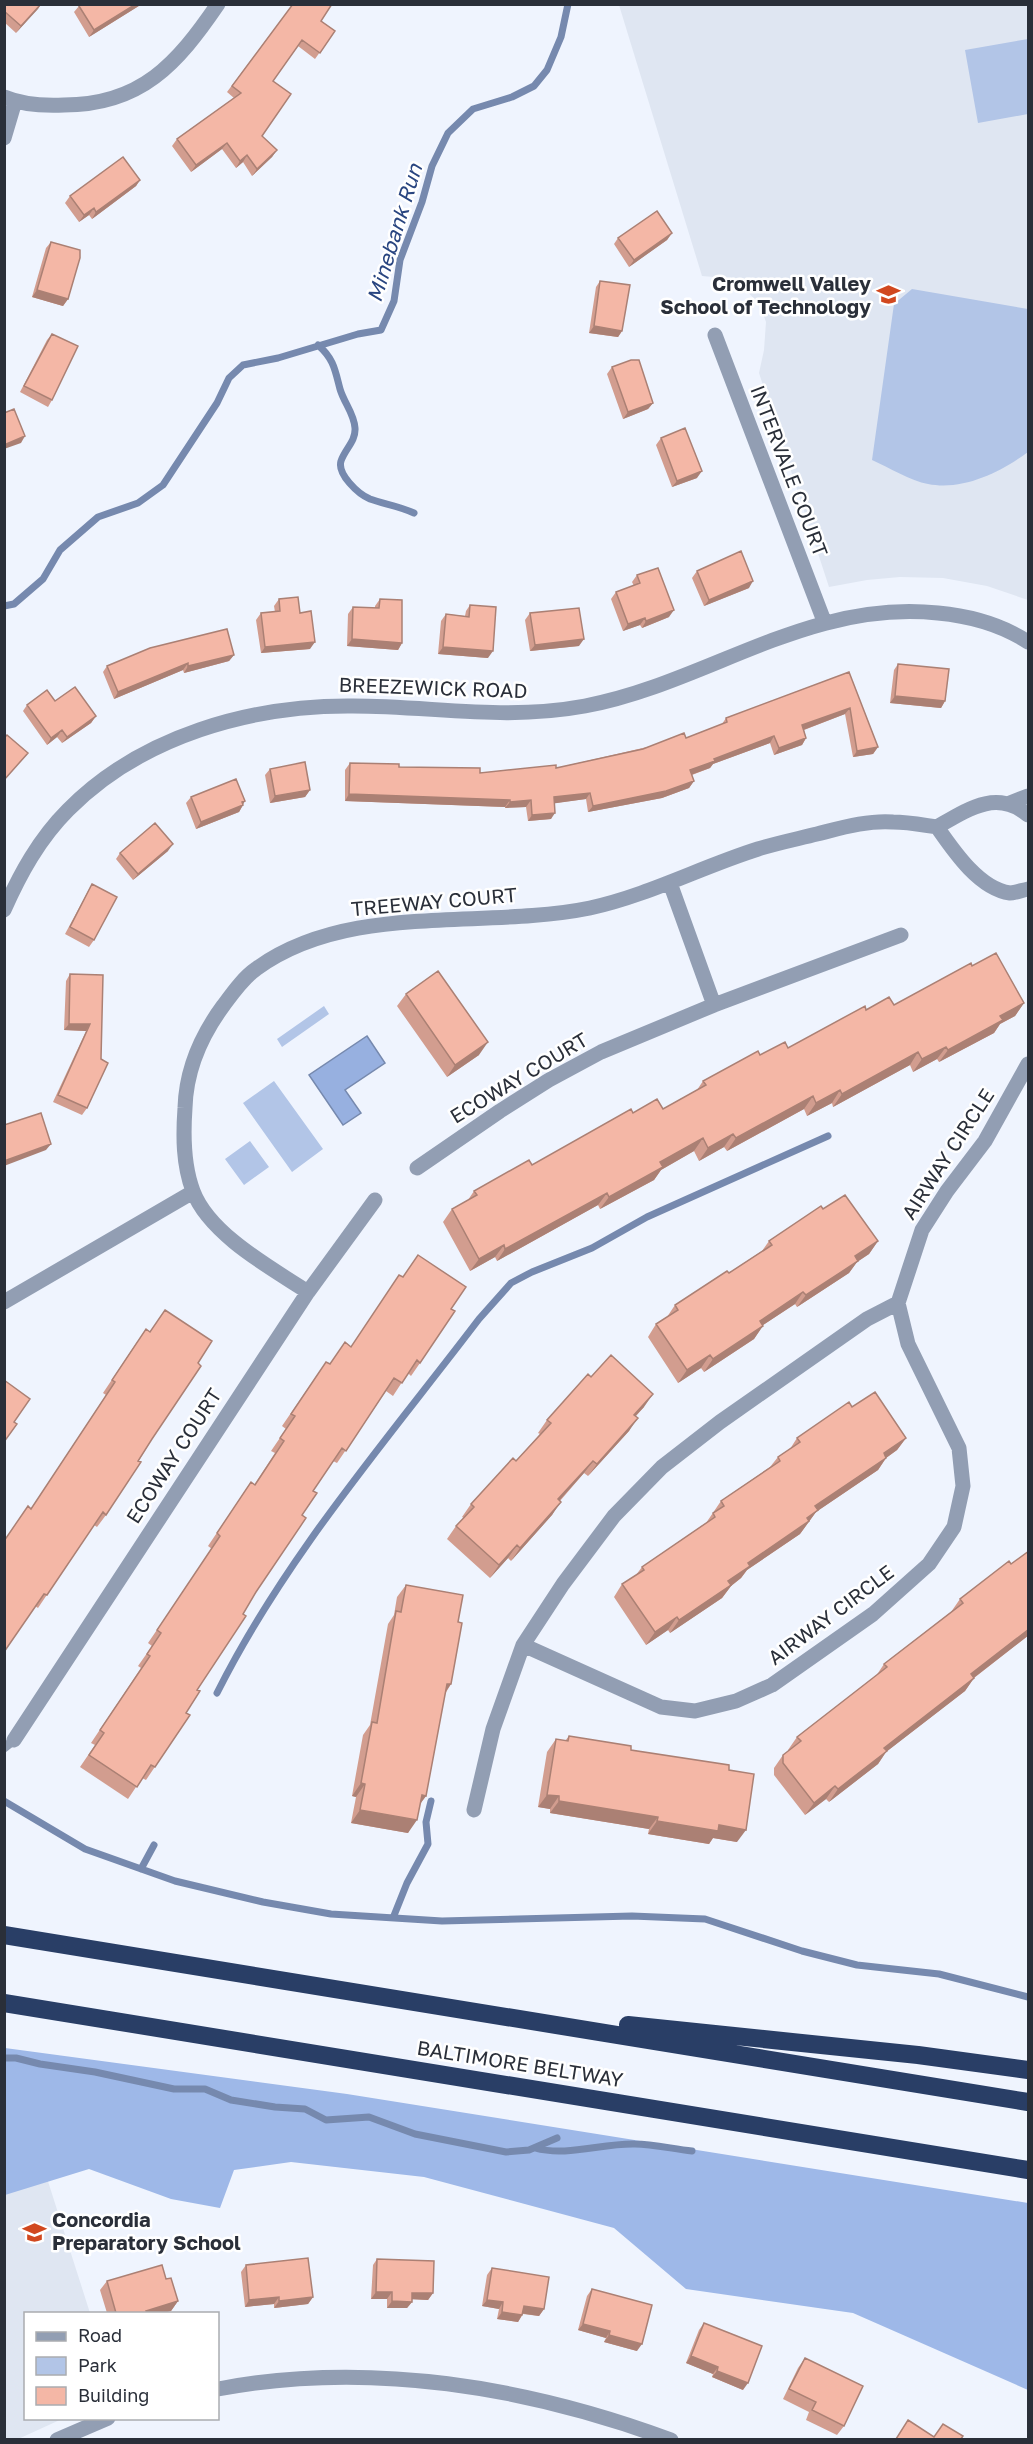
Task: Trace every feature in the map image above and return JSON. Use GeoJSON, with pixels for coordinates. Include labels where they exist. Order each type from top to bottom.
{"type":"FeatureCollection","features":[{"type":"Feature","properties":{"kind":"highway"},"geometry":{"type":"LineString","coordinates":[[4,1935],[1029,2102]]}},
{"type":"Feature","properties":{"kind":"highway","name":"BALTIMORE BELTWAY"},"geometry":{"type":"LineString","coordinates":[[4,2003],[1029,2170]]}},
{"type":"Feature","properties":{"kind":"highway"},"geometry":{"type":"LineString","coordinates":[[444,2007],[906,2054],[1029,2070]]}},
{"type":"Feature","properties":{"kind":"street"},"geometry":{"type":"LineString","coordinates":[[4,138],[10,99],[30,104],[80,105],[126,95],[164,71],[180,55],[218,4]]}},
{"type":"Feature","properties":{"kind":"street","name":"INTERVALE COURT"},"geometry":{"type":"LineString","coordinates":[[715,335],[824,621]]}},
{"type":"Feature","properties":{"kind":"street","name":"BREEZEWICK ROAD"},"geometry":{"type":"LineString","coordinates":[[4,910],[27,864],[46,835],[69,809],[127,764],[160,746],[195,731],[235,719],[311,706],[517,714],[586,706],[646,688],[824,621],[884,611],[926,611],[953,614],[986,622],[1029,642]]}},
{"type":"Feature","properties":{"kind":"street"},"geometry":{"type":"LineString","coordinates":[[1029,796],[1010,803],[994,802],[976,808],[937,827],[963,862],[990,885],[1010,893],[1029,889]]}},
{"type":"Feature","properties":{"kind":"street"},"geometry":{"type":"LineString","coordinates":[[1010,803],[1029,815]]}},
{"type":"Feature","properties":{"kind":"street","name":"TREEWAY COURT"},"geometry":{"type":"LineString","coordinates":[[308,1292],[249,1254],[223,1232],[193,1192],[185,1158],[185,1093],[193,1060],[210,1024],[254,970],[280,954],[315,940],[362,927],[588,908],[636,896],[758,849],[857,825],[891,821],[937,827]]}},
{"type":"Feature","properties":{"kind":"street"},"geometry":{"type":"LineString","coordinates":[[670,883],[714,1005]]}},
{"type":"Feature","properties":{"kind":"street","name":"ECOWAY COURT"},"geometry":{"type":"LineString","coordinates":[[417,1168],[549,1080],[601,1052],[714,1005],[901,935]]}},
{"type":"Feature","properties":{"kind":"street","name":"AIRWAY CIRCLE"},"geometry":{"type":"LineString","coordinates":[[523,1644],[661,1707],[695,1711],[736,1701],[772,1685],[873,1614],[929,1564],[954,1527],[963,1486],[959,1448],[908,1344],[898,1303],[922,1230],[947,1191],[985,1141],[1029,1064]]}},
{"type":"Feature","properties":{"kind":"street"},"geometry":{"type":"LineString","coordinates":[[4,1302],[193,1192]]}},
{"type":"Feature","properties":{"kind":"street","name":"ECOWAY COURT"},"geometry":{"type":"LineString","coordinates":[[9,1744],[308,1292],[375,1200]]}},
{"type":"Feature","properties":{"kind":"street"},"geometry":{"type":"LineString","coordinates":[[474,1810],[493,1729],[523,1644],[563,1584],[614,1516],[662,1467],[720,1422],[867,1319],[898,1303]]}},
{"type":"Feature","properties":{"kind":"street"},"geometry":{"type":"LineString","coordinates":[[219,2389],[302,2377],[355,2376],[414,2380],[468,2387],[575,2408],[671,2439]]}},
{"type":"Feature","properties":{"kind":"street"},"geometry":{"type":"LineString","coordinates":[[57,2439],[103,2420]]}},
{"type":"Feature","properties":{"kind":"shaded area","name":"Cromwell Valley School of Technology"},"geometry":{"type":"Polygon","coordinates":[[[619,5],[1028,5],[1028,600],[987,586],[943,578],[900,577],[829,587],[759,373],[764,350],[766,322],[759,303],[741,286],[725,278],[702,276],[619,5]]]}},
{"type":"Feature","properties":{"kind":"shaded area"},"geometry":{"type":"Polygon","coordinates":[[[367,1036],[385,1063],[345,1090],[361,1113],[343,1125],[309,1075],[367,1036]]]}},
{"type":"Feature","properties":{"kind":"shaded area"},"geometry":{"type":"Polygon","coordinates":[[[5,2048],[347,2094],[1028,2203],[1028,2390],[853,2313],[686,2289],[614,2228],[424,2177],[291,2162],[234,2170],[220,2208],[171,2199],[89,2169],[5,2195],[5,2048]]]}},
{"type":"Feature","properties":{"kind":"shaded area","name":"Concordia Preparatory School"},"geometry":{"type":"Polygon","coordinates":[[[4,2107],[38,2150],[90,2312],[24,2312],[24,2420],[60,2420],[16,2440],[4,2439],[4,2107]]]}},
{"type":"Feature","properties":{"kind":"green space"},"geometry":{"type":"Polygon","coordinates":[[[1028,39],[1028,114],[978,123],[965,50],[1028,39]]]}},
{"type":"Feature","properties":{"kind":"green space"},"geometry":{"type":"Polygon","coordinates":[[[912,289],[1028,309],[1028,452],[994,473],[955,485],[928,484],[907,477],[872,460],[894,304],[912,289]]]}},
{"type":"Feature","properties":{"kind":"green space"},"geometry":{"type":"Polygon","coordinates":[[[324,1006],[329,1014],[282,1047],[277,1039],[324,1006]]]}},
{"type":"Feature","properties":{"kind":"green space"},"geometry":{"type":"Polygon","coordinates":[[[274,1081],[323,1149],[292,1172],[243,1103],[274,1081]]]}},
{"type":"Feature","properties":{"kind":"green space"},"geometry":{"type":"Polygon","coordinates":[[[250,1141],[269,1167],[244,1185],[225,1159],[250,1141]]]}},
{"type":"Feature","properties":{"kind":"building"},"geometry":{"type":"Polygon","coordinates":[[[4,4],[41,4],[21,26],[4,11],[4,4]]]}},
{"type":"Feature","properties":{"kind":"building"},"geometry":{"type":"Polygon","coordinates":[[[81,4],[136,4],[94,30],[79,6],[81,4]]]}},
{"type":"Feature","properties":{"kind":"building"},"geometry":{"type":"Polygon","coordinates":[[[293,4],[332,4],[321,21],[335,31],[320,53],[302,40],[273,81],[291,94],[262,136],[277,150],[257,169],[247,155],[240,161],[227,143],[196,165],[177,139],[241,93],[232,86],[293,4]]]}},
{"type":"Feature","properties":{"kind":"building"},"geometry":{"type":"Polygon","coordinates":[[[123,157],[140,180],[96,212],[94,208],[84,215],[70,196],[123,157]]]}},
{"type":"Feature","properties":{"kind":"building"},"geometry":{"type":"Polygon","coordinates":[[[657,211],[672,233],[634,260],[618,238],[657,211]]]}},
{"type":"Feature","properties":{"kind":"building"},"geometry":{"type":"Polygon","coordinates":[[[51,242],[80,250],[80,258],[68,299],[37,290],[51,242]]]}},
{"type":"Feature","properties":{"kind":"building"},"geometry":{"type":"Polygon","coordinates":[[[600,281],[630,285],[622,331],[594,326],[600,281]]]}},
{"type":"Feature","properties":{"kind":"building"},"geometry":{"type":"Polygon","coordinates":[[[52,334],[78,346],[52,400],[24,386],[52,334]]]}},
{"type":"Feature","properties":{"kind":"building"},"geometry":{"type":"Polygon","coordinates":[[[631,360],[639,360],[653,403],[628,412],[612,367],[631,360]]]}},
{"type":"Feature","properties":{"kind":"building"},"geometry":{"type":"Polygon","coordinates":[[[14,409],[25,436],[4,445],[4,413],[14,409]]]}},
{"type":"Feature","properties":{"kind":"building"},"geometry":{"type":"Polygon","coordinates":[[[685,428],[702,471],[677,481],[661,438],[685,428]]]}},
{"type":"Feature","properties":{"kind":"building"},"geometry":{"type":"Polygon","coordinates":[[[741,551],[753,581],[709,600],[697,571],[741,551]]]}},
{"type":"Feature","properties":{"kind":"building"},"geometry":{"type":"Polygon","coordinates":[[[658,568],[674,610],[646,621],[645,618],[628,624],[616,592],[640,583],[637,575],[658,568]]]}},
{"type":"Feature","properties":{"kind":"building"},"geometry":{"type":"Polygon","coordinates":[[[298,597],[300,613],[311,611],[315,642],[265,647],[261,613],[280,611],[279,599],[298,597]]]}},
{"type":"Feature","properties":{"kind":"building"},"geometry":{"type":"Polygon","coordinates":[[[380,599],[402,600],[402,643],[352,639],[353,607],[379,608],[380,599]]]}},
{"type":"Feature","properties":{"kind":"building"},"geometry":{"type":"Polygon","coordinates":[[[470,605],[496,607],[493,651],[443,647],[446,614],[469,617],[470,605]]]}},
{"type":"Feature","properties":{"kind":"building"},"geometry":{"type":"Polygon","coordinates":[[[579,608],[584,639],[535,645],[530,613],[579,608]]]}},
{"type":"Feature","properties":{"kind":"building"},"geometry":{"type":"Polygon","coordinates":[[[227,629],[234,655],[188,666],[188,663],[118,692],[107,666],[150,648],[227,629]]]}},
{"type":"Feature","properties":{"kind":"building"},"geometry":{"type":"Polygon","coordinates":[[[898,664],[949,669],[945,701],[895,696],[898,664]]]}},
{"type":"Feature","properties":{"kind":"building"},"geometry":{"type":"Polygon","coordinates":[[[849,672],[878,747],[857,751],[850,708],[802,725],[806,738],[779,748],[774,736],[714,759],[715,761],[690,770],[694,781],[666,791],[593,806],[590,793],[554,797],[555,813],[532,815],[531,800],[510,802],[510,800],[349,794],[350,763],[399,764],[399,767],[480,768],[480,773],[556,765],[556,768],[643,749],[684,733],[686,738],[727,722],[726,718],[849,672]]]}},
{"type":"Feature","properties":{"kind":"building"},"geometry":{"type":"Polygon","coordinates":[[[75,687],[96,716],[67,737],[62,730],[51,738],[27,705],[47,690],[55,701],[75,687]]]}},
{"type":"Feature","properties":{"kind":"building"},"geometry":{"type":"Polygon","coordinates":[[[7,735],[28,753],[4,780],[4,738],[7,735]]]}},
{"type":"Feature","properties":{"kind":"building"},"geometry":{"type":"Polygon","coordinates":[[[305,762],[310,790],[275,796],[270,769],[305,762]]]}},
{"type":"Feature","properties":{"kind":"building"},"geometry":{"type":"Polygon","coordinates":[[[236,779],[245,801],[242,802],[243,805],[201,822],[191,797],[236,779]]]}},
{"type":"Feature","properties":{"kind":"building"},"geometry":{"type":"Polygon","coordinates":[[[155,823],[173,844],[138,874],[120,853],[155,823]]]}},
{"type":"Feature","properties":{"kind":"building"},"geometry":{"type":"Polygon","coordinates":[[[92,884],[117,897],[94,940],[70,927],[92,884]]]}},
{"type":"Feature","properties":{"kind":"building"},"geometry":{"type":"Polygon","coordinates":[[[996,953],[1024,1003],[1000,1016],[1003,1020],[948,1050],[946,1047],[922,1059],[918,1052],[842,1094],[840,1090],[816,1103],[813,1096],[736,1138],[733,1134],[708,1148],[703,1138],[660,1162],[663,1167],[609,1197],[607,1193],[505,1249],[504,1245],[479,1259],[452,1209],[477,1195],[474,1191],[529,1160],[532,1165],[631,1109],[633,1113],[657,1099],[663,1109],[706,1085],[703,1081],[758,1051],[760,1055],[785,1042],[788,1048],[865,1006],[866,1010],[889,997],[894,1005],[971,963],[972,966],[996,953]]]}},
{"type":"Feature","properties":{"kind":"building"},"geometry":{"type":"Polygon","coordinates":[[[438,971],[488,1042],[455,1065],[406,994],[438,971]]]}},
{"type":"Feature","properties":{"kind":"building"},"geometry":{"type":"Polygon","coordinates":[[[70,974],[103,975],[101,1059],[108,1063],[87,1108],[58,1095],[90,1024],[69,1024],[70,974]]]}},
{"type":"Feature","properties":{"kind":"building"},"geometry":{"type":"Polygon","coordinates":[[[41,1113],[51,1144],[4,1161],[4,1125],[41,1113]]]}},
{"type":"Feature","properties":{"kind":"building"},"geometry":{"type":"Polygon","coordinates":[[[845,1195],[878,1241],[855,1256],[858,1261],[806,1295],[803,1292],[760,1321],[763,1326],[713,1359],[710,1355],[687,1370],[656,1324],[678,1310],[675,1305],[772,1245],[769,1241],[821,1206],[823,1209],[845,1195]]]}},
{"type":"Feature","properties":{"kind":"building"},"geometry":{"type":"Polygon","coordinates":[[[418,1255],[466,1287],[451,1309],[455,1311],[420,1363],[417,1360],[402,1383],[394,1378],[346,1451],[342,1448],[313,1491],[317,1493],[302,1515],[306,1518],[256,1592],[243,1614],[246,1616],[197,1690],[200,1691],[186,1713],[190,1715],[155,1767],[151,1765],[137,1787],[89,1755],[104,1733],[100,1730],[150,1656],[147,1654],[161,1633],[157,1630],[220,1536],[217,1533],[251,1482],[255,1485],[284,1441],[280,1438],[295,1416],[291,1414],[326,1362],[330,1364],[345,1342],[351,1347],[399,1275],[403,1277],[418,1255]]]}},
{"type":"Feature","properties":{"kind":"building"},"geometry":{"type":"Polygon","coordinates":[[[165,1310],[212,1341],[198,1363],[201,1366],[152,1439],[138,1461],[141,1462],[106,1515],[103,1512],[47,1595],[44,1594],[4,1652],[4,1541],[28,1506],[31,1509],[115,1382],[112,1380],[146,1329],[150,1332],[165,1310]]]}},
{"type":"Feature","properties":{"kind":"building"},"geometry":{"type":"Polygon","coordinates":[[[611,1355],[653,1394],[634,1415],[638,1418],[597,1464],[593,1461],[558,1499],[561,1502],[520,1548],[517,1545],[499,1565],[456,1526],[474,1507],[471,1504],[513,1458],[516,1461],[551,1423],[547,1420],[588,1374],[591,1377],[611,1355]]]}},
{"type":"Feature","properties":{"kind":"building"},"geometry":{"type":"Polygon","coordinates":[[[4,1380],[30,1399],[14,1422],[17,1424],[4,1442],[4,1380]]]}},
{"type":"Feature","properties":{"kind":"building"},"geometry":{"type":"Polygon","coordinates":[[[875,1392],[906,1438],[884,1453],[886,1458],[815,1506],[818,1510],[807,1518],[809,1521],[748,1563],[750,1566],[728,1581],[731,1585],[679,1620],[677,1617],[655,1632],[622,1584],[644,1570],[642,1567],[715,1517],[713,1513],[724,1506],[721,1501],[780,1461],[778,1457],[800,1442],[797,1438],[849,1402],[852,1407],[875,1392]]]}},
{"type":"Feature","properties":{"kind":"building"},"geometry":{"type":"Polygon","coordinates":[[[1029,1551],[1029,1629],[971,1674],[974,1678],[884,1748],[887,1751],[838,1789],[835,1786],[814,1803],[783,1763],[783,1755],[801,1741],[797,1737],[887,1667],[884,1664],[963,1603],[960,1599],[1009,1561],[1011,1564],[1029,1551]]]}},
{"type":"Feature","properties":{"kind":"building"},"geometry":{"type":"Polygon","coordinates":[[[406,1585],[463,1595],[458,1622],[462,1623],[451,1684],[447,1684],[426,1796],[422,1795],[417,1820],[360,1810],[365,1784],[361,1783],[372,1722],[377,1723],[396,1611],[401,1612],[406,1585]]]}},
{"type":"Feature","properties":{"kind":"building"},"geometry":{"type":"Polygon","coordinates":[[[569,1736],[631,1746],[631,1750],[729,1765],[729,1770],[754,1774],[746,1830],[719,1825],[718,1831],[657,1821],[658,1817],[559,1801],[559,1796],[547,1795],[556,1739],[568,1741],[569,1736]]]}},
{"type":"Feature","properties":{"kind":"building"},"geometry":{"type":"Polygon","coordinates":[[[308,2258],[313,2297],[279,2301],[279,2297],[249,2300],[246,2265],[308,2258]]]}},
{"type":"Feature","properties":{"kind":"building"},"geometry":{"type":"Polygon","coordinates":[[[377,2259],[434,2261],[433,2293],[412,2293],[412,2302],[392,2301],[392,2292],[376,2292],[377,2259]]]}},
{"type":"Feature","properties":{"kind":"building"},"geometry":{"type":"Polygon","coordinates":[[[162,2265],[166,2279],[171,2278],[178,2301],[146,2312],[116,2312],[107,2281],[162,2265]]]}},
{"type":"Feature","properties":{"kind":"building"},"geometry":{"type":"Polygon","coordinates":[[[492,2268],[549,2277],[544,2309],[524,2306],[522,2315],[502,2312],[503,2302],[487,2300],[492,2268]]]}},
{"type":"Feature","properties":{"kind":"building"},"geometry":{"type":"Polygon","coordinates":[[[592,2289],[652,2305],[642,2344],[609,2335],[610,2331],[583,2324],[592,2289]]]}},
{"type":"Feature","properties":{"kind":"building"},"geometry":{"type":"Polygon","coordinates":[[[704,2323],[762,2346],[748,2383],[717,2371],[718,2367],[691,2356],[704,2323]]]}},
{"type":"Feature","properties":{"kind":"building"},"geometry":{"type":"Polygon","coordinates":[[[805,2358],[863,2386],[844,2426],[812,2410],[816,2402],[789,2389],[805,2358]]]}},
{"type":"Feature","properties":{"kind":"building"},"geometry":{"type":"Polygon","coordinates":[[[908,2420],[934,2437],[943,2424],[963,2436],[961,2439],[896,2439],[908,2420]]]}},
{"type":"Feature","properties":{"kind":"waterway","name":"Minebank Run"},"geometry":{"type":"LineString","coordinates":[[4,606],[14,604],[43,579],[60,550],[98,517],[138,503],[163,485],[217,403],[229,378],[243,365],[278,358],[358,334],[381,330],[394,301],[400,260],[422,202],[432,166],[448,133],[473,109],[512,97],[534,86],[547,70],[561,37],[568,4]]}},
{"type":"Feature","properties":{"kind":"waterway"},"geometry":{"type":"LineString","coordinates":[[318,345],[333,365],[355,428],[354,437],[341,461],[342,472],[354,488],[370,499],[414,513]]}},
{"type":"Feature","properties":{"kind":"waterway"},"geometry":{"type":"LineString","coordinates":[[217,1693],[274,1594],[339,1500],[479,1319],[511,1283],[592,1248],[647,1217],[828,1136]]}},
{"type":"Feature","properties":{"kind":"waterway"},"geometry":{"type":"LineString","coordinates":[[4,1801],[85,1849],[175,1881],[263,1902],[331,1914],[442,1921],[632,1916],[705,1919],[802,1951],[857,1965],[939,1974],[1028,1997]]}},
{"type":"Feature","properties":{"kind":"waterway"},"geometry":{"type":"LineString","coordinates":[[393,1918],[407,1883],[428,1844],[426,1822],[431,1801]]}},
{"type":"Feature","properties":{"kind":"waterway"},"geometry":{"type":"LineString","coordinates":[[141,1869],[154,1845]]}},
{"type":"Feature","properties":{"kind":"waterway"},"geometry":{"type":"LineString","coordinates":[[4,2058],[16,2058],[95,2072],[174,2089],[205,2089],[231,2100],[305,2109],[326,2120],[369,2117],[415,2134],[506,2152],[529,2150],[557,2138]]}},
{"type":"Feature","properties":{"kind":"waterway"},"geometry":{"type":"LineString","coordinates":[[535,2148],[559,2151],[635,2144],[692,2151]]}},
{"type":"Feature","properties":{"kind":"place","name":"Cromwell Valley School of Technology"},"geometry":{"type":"Point","coordinates":[889,295]}},
{"type":"Feature","properties":{"kind":"place","name":"Concordia Preparatory School"},"geometry":{"type":"Point","coordinates":[34,2232]}}]}
